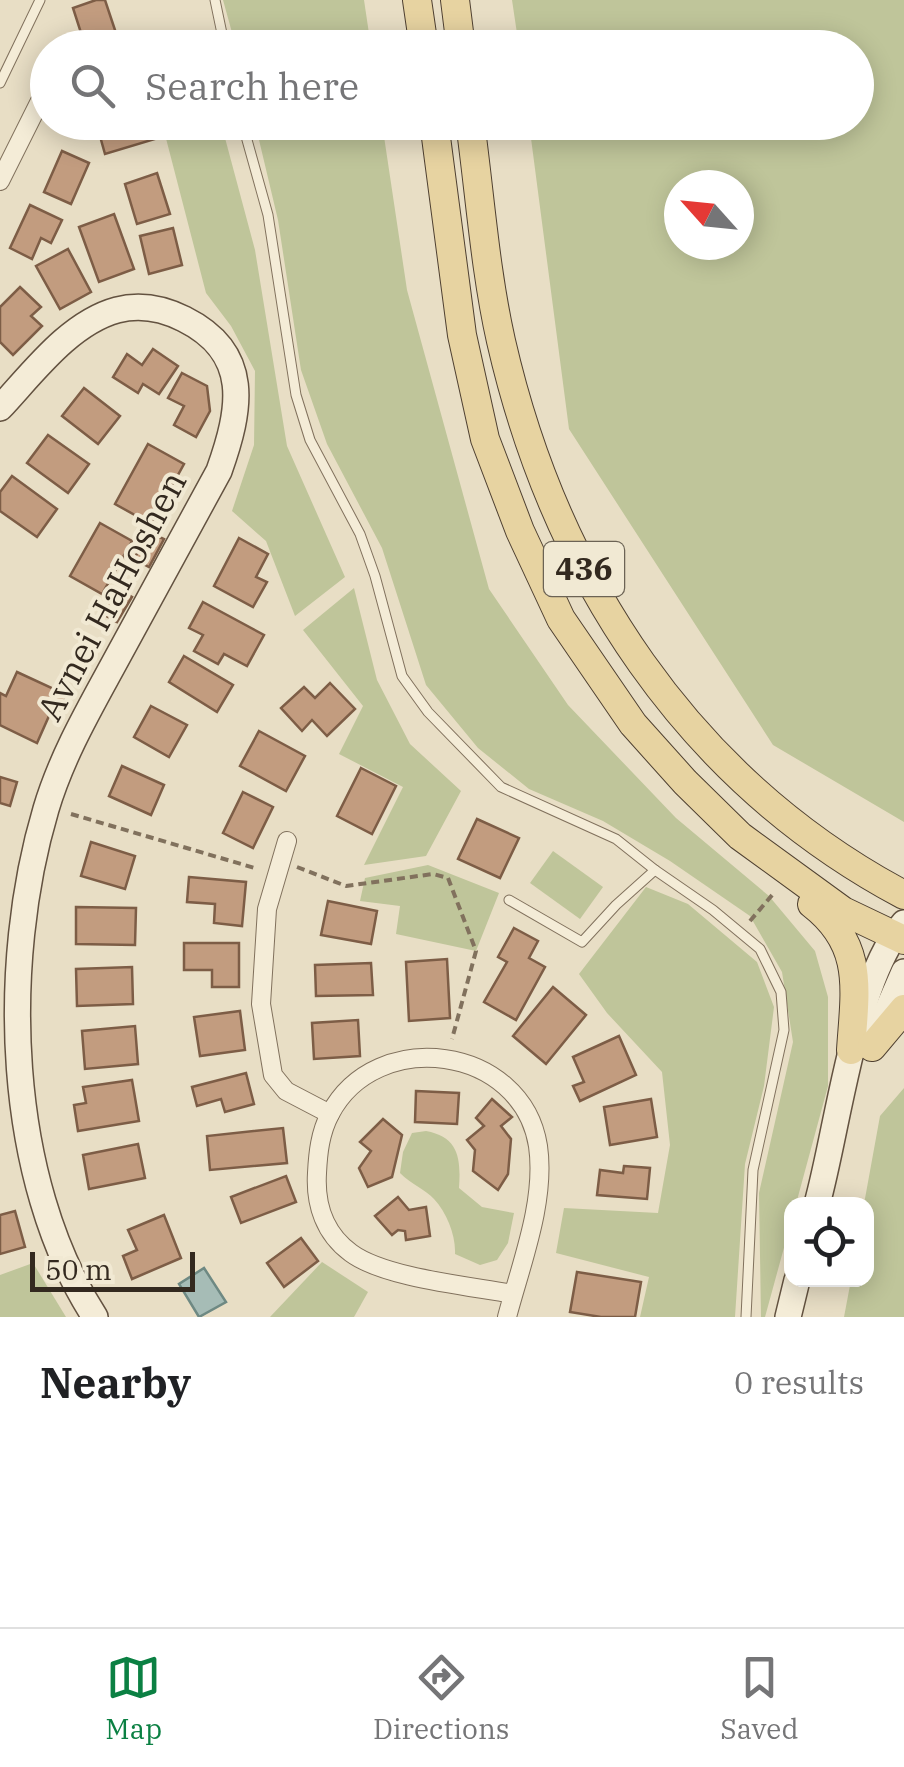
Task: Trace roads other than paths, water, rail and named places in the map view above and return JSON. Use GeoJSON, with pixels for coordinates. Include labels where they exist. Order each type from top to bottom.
{"type":"FeatureCollection","features":[{"type":"Feature","properties":{"kind":"main road"},"geometry":{"type":"LineString","coordinates":[[417,0],[421,30]]}},
{"type":"Feature","properties":{"kind":"main road"},"geometry":{"type":"LineString","coordinates":[[455,0],[459,30]]}},
{"type":"Feature","properties":{"kind":"main road","name":"436"},"geometry":{"type":"LineString","coordinates":[[436,140],[462,335],[485,439],[520,531],[561,619],[632,724],[740,836],[843,911],[900,933]]}},
{"type":"Feature","properties":{"kind":"main road","name":"436"},"geometry":{"type":"LineString","coordinates":[[473,140],[501,339],[525,428],[559,517],[592,584],[632,650],[676,710],[727,766],[774,811],[821,846],[904,895]]}},
{"type":"Feature","properties":{"kind":"main road"},"geometry":{"type":"LineString","coordinates":[[561,619],[580,667],[615,724],[715,830],[817,908],[842,934],[852,960],[862,1048]]}},
{"type":"Feature","properties":{"kind":"main road"},"geometry":{"type":"LineString","coordinates":[[862,1048],[904,1009]]}},
{"type":"Feature","properties":{"kind":"street"},"geometry":{"type":"LineString","coordinates":[[0,180],[30,121]]}},
{"type":"Feature","properties":{"kind":"street","name":"Avnei HaHoshen"},"geometry":{"type":"LineString","coordinates":[[0,408],[82,327],[114,310],[137,307],[164,309],[202,328],[221,345],[233,372],[238,399],[233,432],[219,471],[66,757],[46,807],[32,868],[18,1010],[22,1088],[39,1188],[62,1251],[94,1317]]}},
{"type":"Feature","properties":{"kind":"street"},"geometry":{"type":"LineString","coordinates":[[287,841],[268,909],[261,1004],[273,1075],[286,1091],[330,1114]]}},
{"type":"Feature","properties":{"kind":"street"},"geometry":{"type":"LineString","coordinates":[[819,1197],[900,933]]}},
{"type":"Feature","properties":{"kind":"street"},"geometry":{"type":"LineString","coordinates":[[862,1048],[904,972]]}},
{"type":"Feature","properties":{"kind":"street"},"geometry":{"type":"LineString","coordinates":[[507,1317],[513,1294],[536,1202],[538,1145],[530,1118],[517,1097],[491,1074],[447,1058],[435,1055],[402,1059],[374,1069],[346,1091],[330,1114],[319,1144],[316,1182],[320,1214],[352,1254],[376,1266],[513,1294]]}},
{"type":"Feature","properties":{"kind":"street"},"geometry":{"type":"LineString","coordinates":[[788,1317],[795,1287]]}},
{"type":"Feature","properties":{"kind":"lane"},"geometry":{"type":"LineString","coordinates":[[0,83],[40,0]]}},
{"type":"Feature","properties":{"kind":"lane"},"geometry":{"type":"LineString","coordinates":[[214,0],[221,30]]}},
{"type":"Feature","properties":{"kind":"lane"},"geometry":{"type":"LineString","coordinates":[[247,140],[268,215],[296,396],[310,440],[360,534],[376,576],[402,676],[428,712],[501,787],[616,839],[760,948],[782,992],[784,1030],[754,1170],[746,1317]]}},
{"type":"Feature","properties":{"kind":"lane"},"geometry":{"type":"LineString","coordinates":[[509,900],[582,942],[654,870]]}},
{"type":"Feature","properties":{"kind":"water"},"geometry":{"type":"Polygon","coordinates":[[[204,1268],[226,1302],[199,1317],[179,1284],[204,1268]]]}}]}
